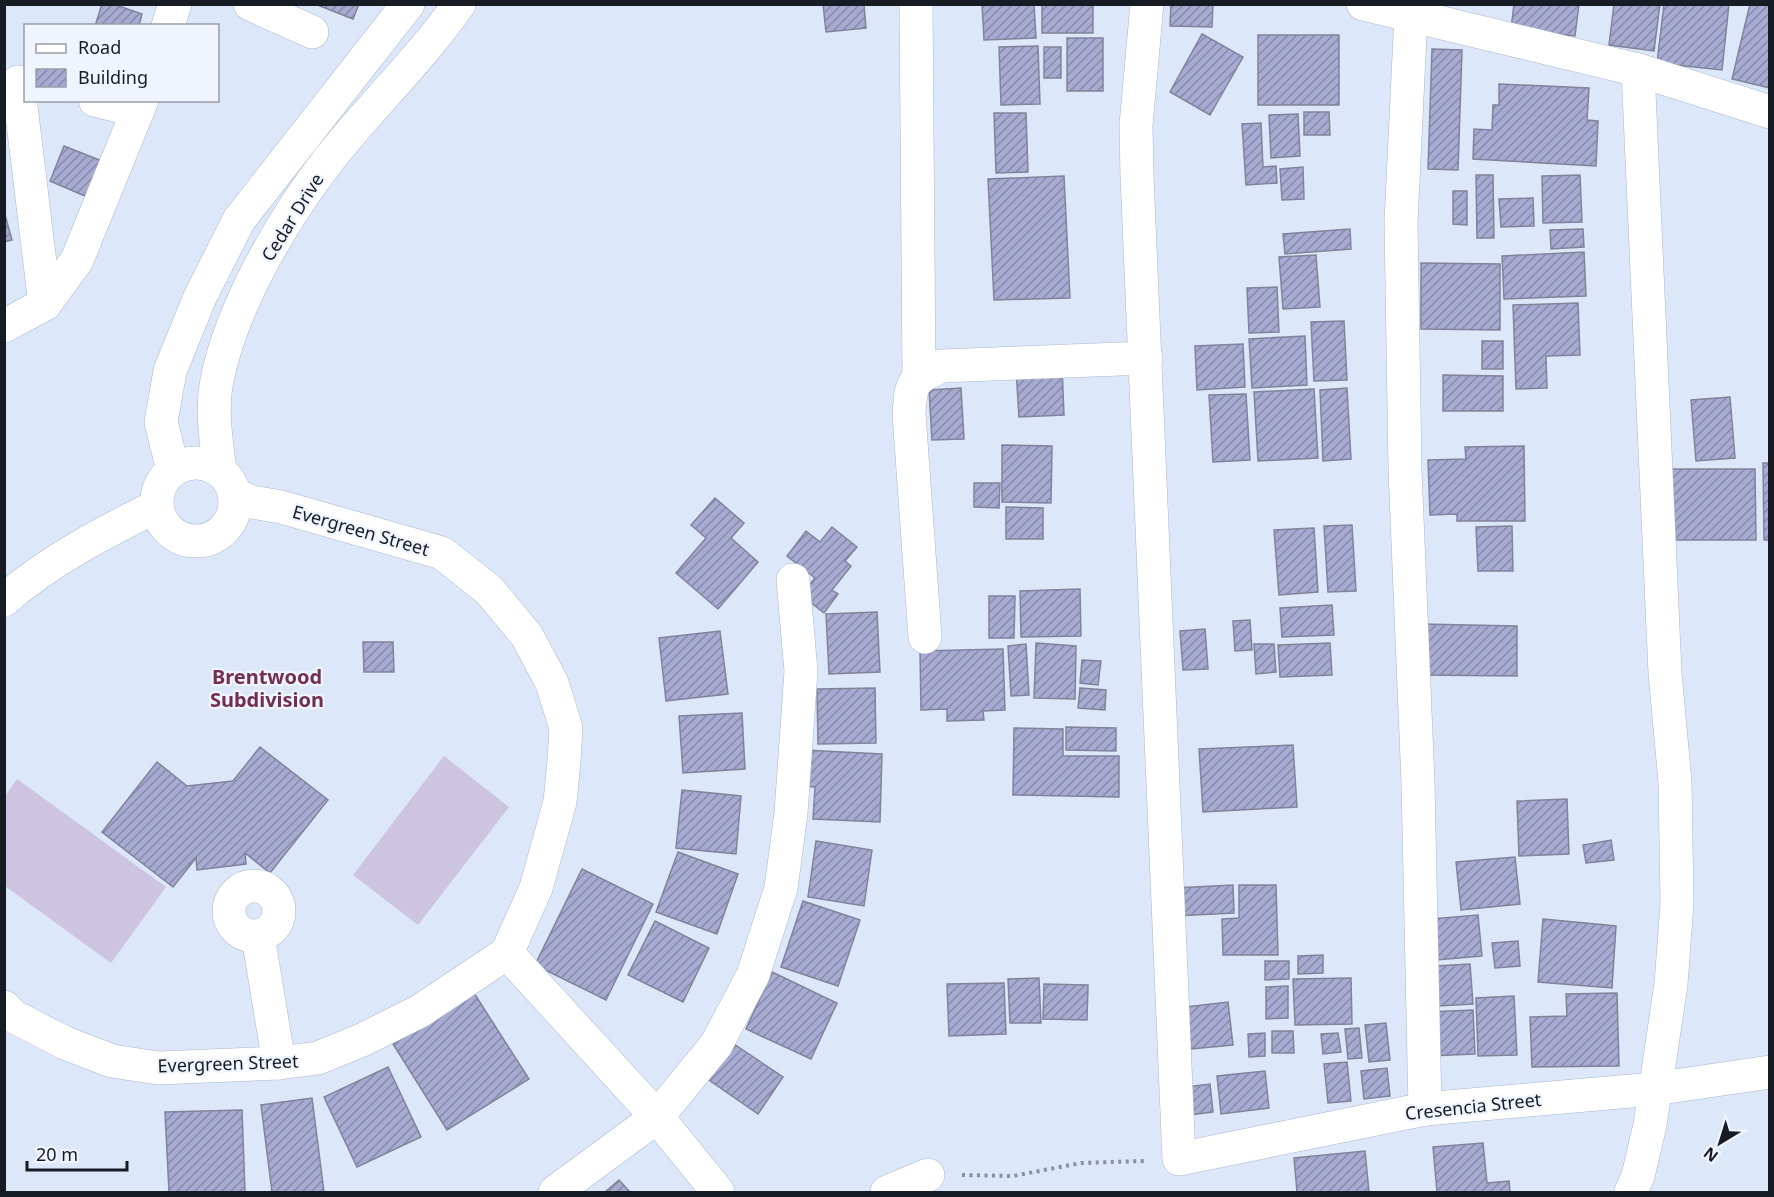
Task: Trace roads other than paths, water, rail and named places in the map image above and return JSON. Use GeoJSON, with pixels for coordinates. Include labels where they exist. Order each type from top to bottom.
{"type":"FeatureCollection","features":[{"type":"Feature","properties":{"kind":"street"},"geometry":{"type":"LineString","coordinates":[[169,24],[175,4]]}},
{"type":"Feature","properties":{"kind":"street"},"geometry":{"type":"LineString","coordinates":[[250,4],[312,32]]}},
{"type":"Feature","properties":{"kind":"street","name":"Cedar Drive"},"geometry":{"type":"LineString","coordinates":[[172,470],[161,422],[170,370],[200,297],[239,220],[408,4]]}},
{"type":"Feature","properties":{"kind":"street","name":"Cedar Drive"},"geometry":{"type":"LineString","coordinates":[[236,489],[213,420],[217,379],[238,315],[273,240],[330,158],[459,4]]}},
{"type":"Feature","properties":{"kind":"street"},"geometry":{"type":"LineString","coordinates":[[916,4],[919,377],[910,392],[909,414],[925,637]]}},
{"type":"Feature","properties":{"kind":"street"},"geometry":{"type":"LineString","coordinates":[[919,377],[942,366],[1146,357],[1136,125],[1146,4]]}},
{"type":"Feature","properties":{"kind":"street"},"geometry":{"type":"LineString","coordinates":[[1363,4],[1638,70],[1770,112]]}},
{"type":"Feature","properties":{"kind":"street"},"geometry":{"type":"LineString","coordinates":[[1411,14],[1401,222],[1406,480],[1418,783],[1425,1109]]}},
{"type":"Feature","properties":{"kind":"street"},"geometry":{"type":"LineString","coordinates":[[1631,1192],[1638,1176],[1650,1125],[1671,984],[1677,904],[1675,782],[1665,673],[1638,70]]}},
{"type":"Feature","properties":{"kind":"street"},"geometry":{"type":"LineString","coordinates":[[16,84],[45,304]]}},
{"type":"Feature","properties":{"kind":"street"},"geometry":{"type":"LineString","coordinates":[[4,326],[45,304],[77,260],[140,106],[110,102]]}},
{"type":"Feature","properties":{"kind":"street","name":"Cresencia Street"},"geometry":{"type":"LineString","coordinates":[[1146,357],[1179,1159],[1425,1109],[1654,1089],[1770,1072]]}},
{"type":"Feature","properties":{"kind":"street"},"geometry":{"type":"LineString","coordinates":[[196,462],[236,489],[236,507],[225,530],[202,541],[177,537],[167,529],[156,506],[160,486],[172,470],[196,462]]}},
{"type":"Feature","properties":{"kind":"street","name":"Evergreen Street"},"geometry":{"type":"LineString","coordinates":[[7,1019],[112,1061],[170,1068],[279,1064],[318,1058],[362,1040],[420,1011],[507,953],[536,888],[560,802],[566,728],[552,683],[527,636],[489,590],[442,553],[281,507],[236,489]]}},
{"type":"Feature","properties":{"kind":"street"},"geometry":{"type":"LineString","coordinates":[[4,600],[72,550],[156,506]]}},
{"type":"Feature","properties":{"kind":"street"},"geometry":{"type":"LineString","coordinates":[[555,1192],[657,1117],[716,1045],[753,975],[781,888],[790,813],[801,671],[793,580]]}},
{"type":"Feature","properties":{"kind":"street"},"geometry":{"type":"LineString","coordinates":[[258,936],[279,1064]]}},
{"type":"Feature","properties":{"kind":"street"},"geometry":{"type":"LineString","coordinates":[[507,953],[657,1117],[718,1192]]}},
{"type":"Feature","properties":{"kind":"street"},"geometry":{"type":"LineString","coordinates":[[887,1192],[928,1175]]}},
{"type":"Feature","properties":{"kind":"district","name":"Brentwood Subdivision"},"geometry":{"type":"Point","coordinates":[267,688]}}]}
